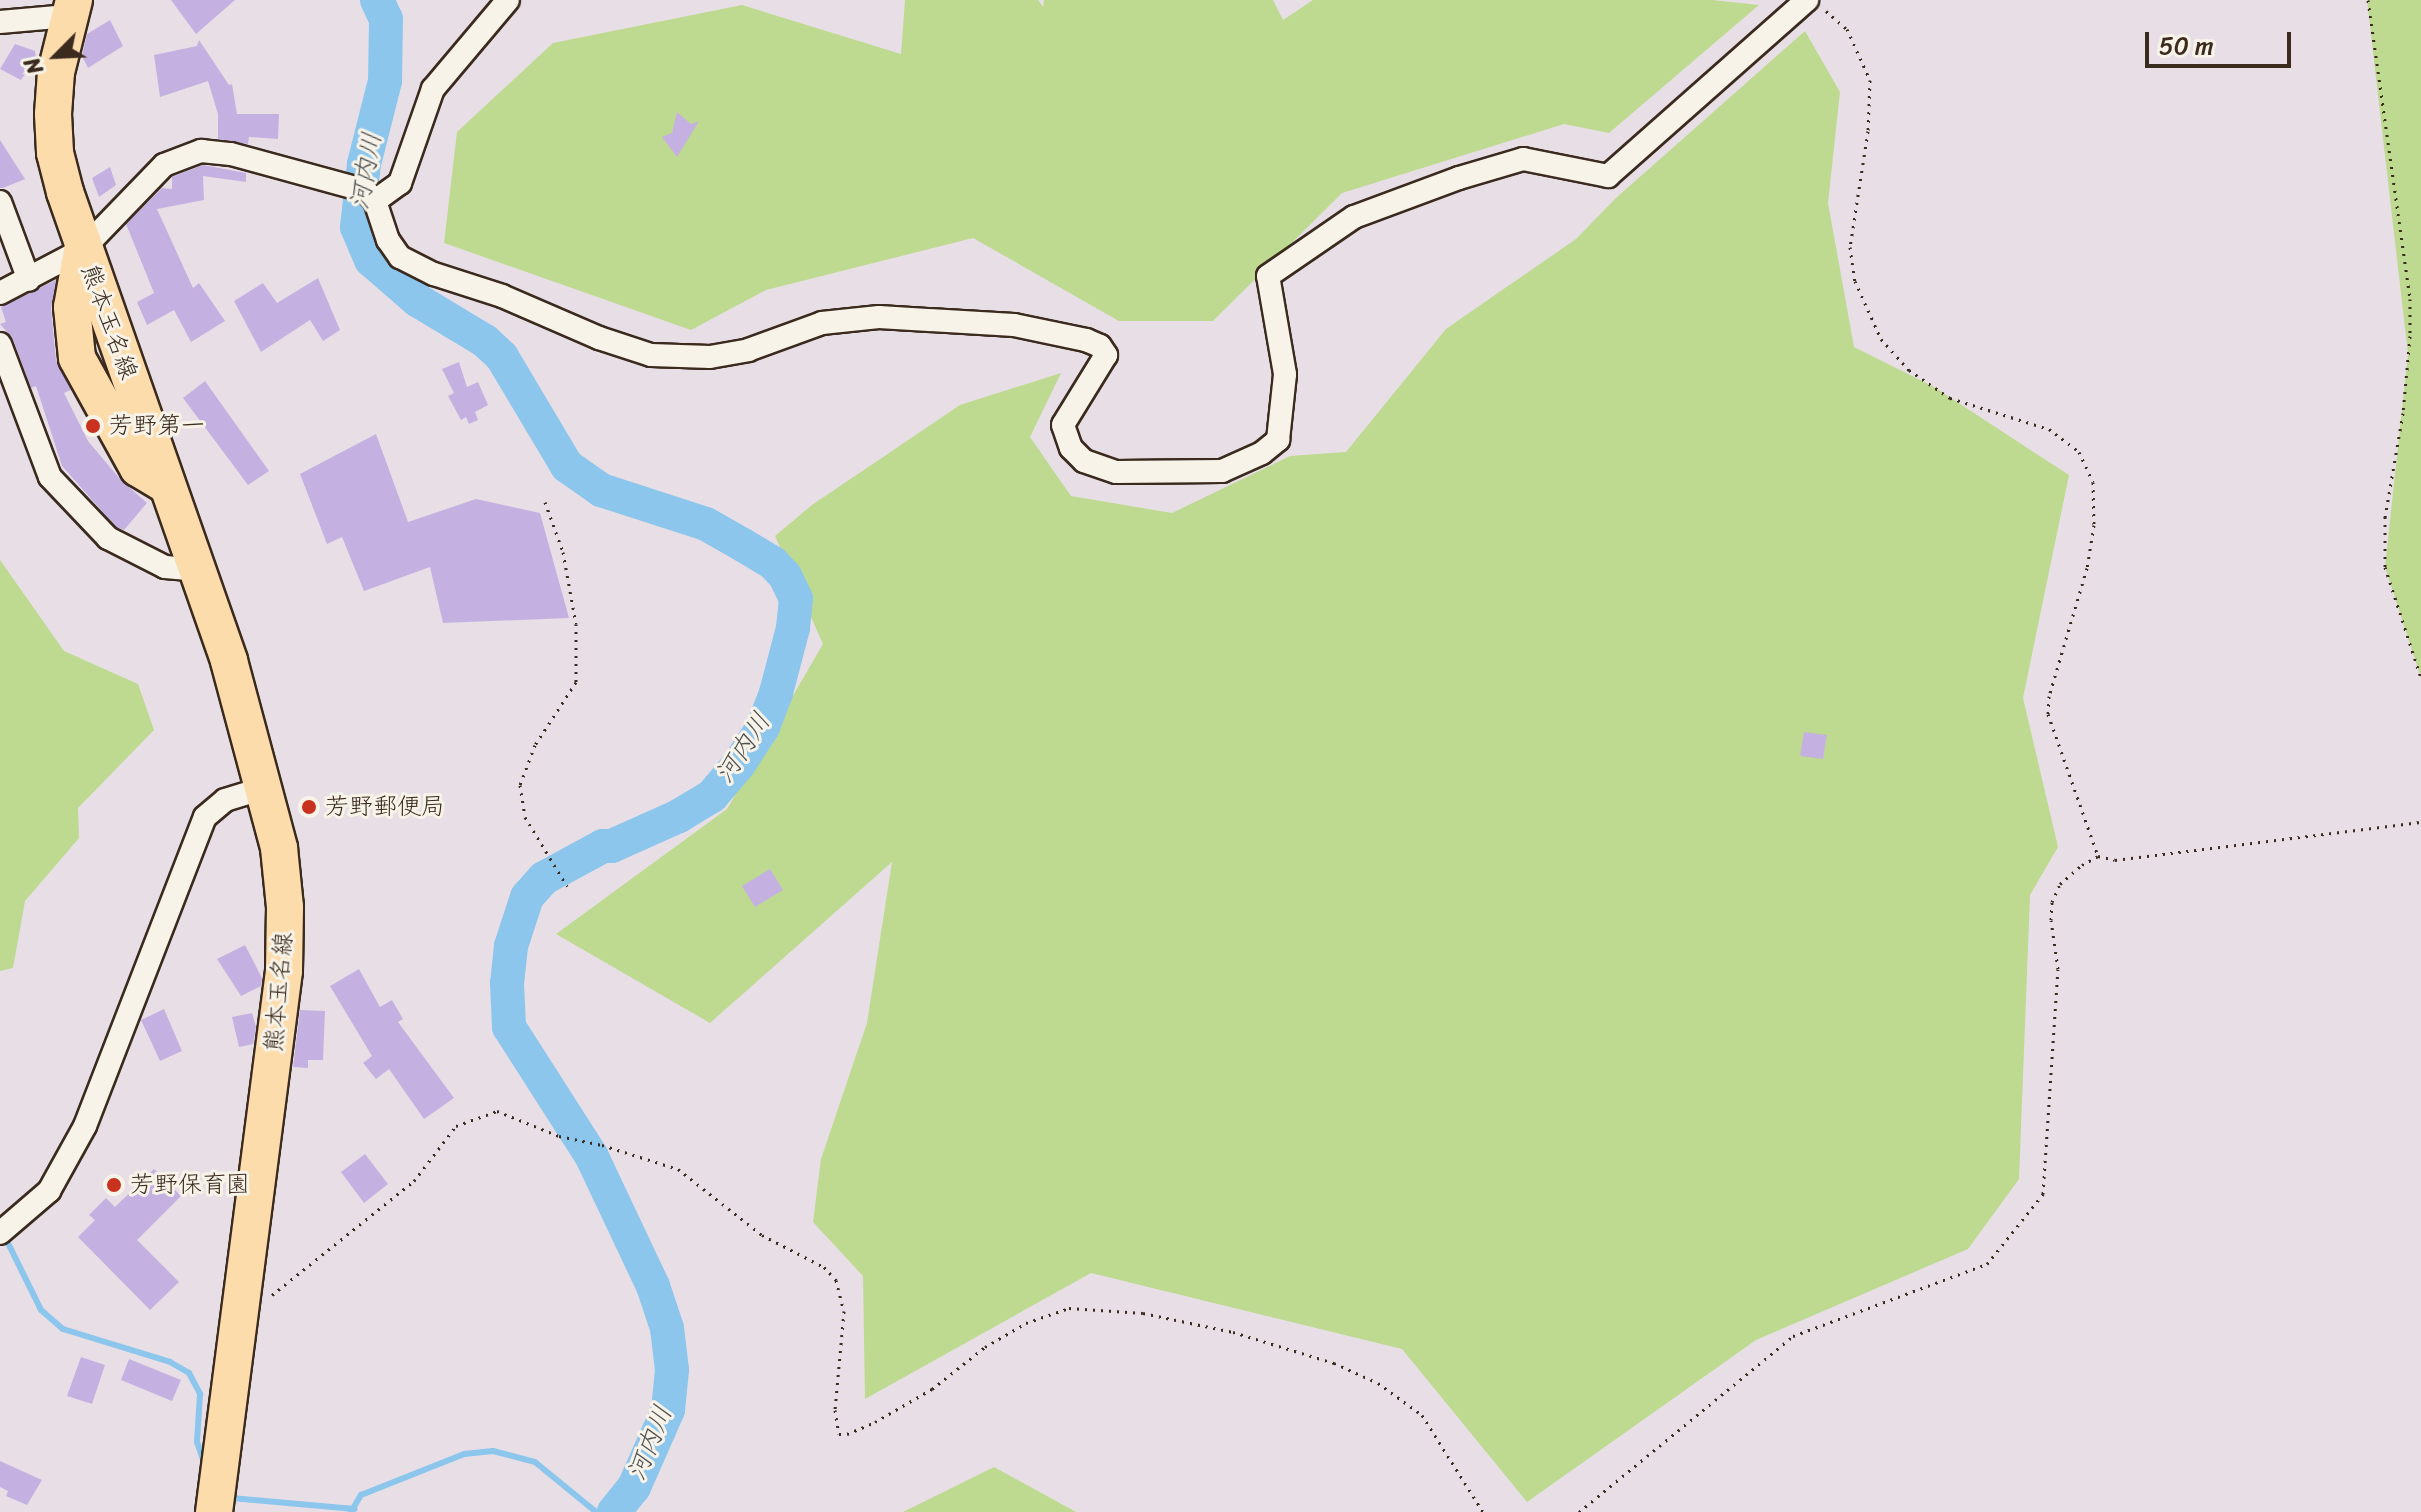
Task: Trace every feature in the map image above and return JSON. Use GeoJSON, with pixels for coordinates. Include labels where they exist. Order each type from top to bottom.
{"type":"FeatureCollection","features":[{"type":"Feature","properties":{"kind":"main road","name":"熊本玉名線"},"geometry":{"type":"LineString","coordinates":[[71,8],[56,72],[53,114],[55,153],[82,250],[72,307],[77,358],[138,468],[167,486],[229,661],[279,848],[285,907],[284,971],[214,1512]]}},
{"type":"Feature","properties":{"kind":"street"},"geometry":{"type":"LineString","coordinates":[[375,201],[400,183],[433,89],[508,0]]}},
{"type":"Feature","properties":{"kind":"street"},"geometry":{"type":"LineString","coordinates":[[0,293],[82,250],[164,165],[201,151],[231,154],[366,191],[375,201],[388,240],[400,257],[434,274],[502,296],[599,338],[651,355],[710,357],[748,350],[822,323],[879,317],[1014,325],[1086,340],[1100,346],[1106,355],[1063,425],[1071,448],[1084,461],[1116,472],[1222,471],[1262,453],[1278,440],[1285,374],[1268,276],[1354,217],[1459,178],[1523,159],[1608,176],[1808,0]]}},
{"type":"Feature","properties":{"kind":"street"},"geometry":{"type":"LineString","coordinates":[[0,22],[71,8]]}},
{"type":"Feature","properties":{"kind":"street"},"geometry":{"type":"LineString","coordinates":[[0,202],[29,280]]}},
{"type":"Feature","properties":{"kind":"street"},"geometry":{"type":"LineString","coordinates":[[0,344],[50,477],[108,538],[165,567],[197,570]]}},
{"type":"Feature","properties":{"kind":"street"},"geometry":{"type":"LineString","coordinates":[[9,1227],[49,1191],[85,1126],[205,817],[225,800],[264,788]]}},
{"type":"Feature","properties":{"kind":"path"},"geometry":{"type":"LineString","coordinates":[[1808,0],[1847,29],[1870,80],[1868,131],[1850,247],[1855,281],[1881,339],[1909,370],[1950,398],[2049,429],[2079,452],[2093,482],[2094,525],[2087,568],[2049,696],[2048,714],[2098,856]]}},
{"type":"Feature","properties":{"kind":"path"},"geometry":{"type":"LineString","coordinates":[[2368,0],[2410,299],[2403,413],[2385,517],[2385,567],[2421,678]]}},
{"type":"Feature","properties":{"kind":"path"},"geometry":{"type":"LineString","coordinates":[[545,502],[563,552],[576,624],[576,682],[535,745],[520,785],[525,817],[567,886]]}},
{"type":"Feature","properties":{"kind":"path"},"geometry":{"type":"LineString","coordinates":[[1582,1511],[1793,1336],[1987,1264],[2043,1194],[2058,969],[2051,920],[2052,902],[2060,884],[2098,856],[2115,860],[2421,822]]}},
{"type":"Feature","properties":{"kind":"path"},"geometry":{"type":"LineString","coordinates":[[271,1295],[414,1181],[456,1126],[497,1111],[559,1136],[602,1145],[678,1169],[762,1235],[824,1267],[836,1280],[844,1311],[835,1410],[839,1434],[847,1434],[875,1422],[932,1389],[985,1347],[1026,1323],[1069,1308],[1143,1313],[1233,1332],[1334,1363],[1378,1383],[1422,1415],[1483,1512]]}},
{"type":"Feature","properties":{"kind":"green space"},"geometry":{"type":"Polygon","coordinates":[[[905,0],[1038,0],[1043,7],[1044,0],[1273,0],[1283,20],[1313,0],[1712,0],[1759,5],[1609,133],[1564,124],[1342,193],[1213,321],[1119,321],[973,238],[766,290],[691,330],[444,243],[457,132],[553,43],[742,5],[901,54],[905,0]]]}},
{"type":"Feature","properties":{"kind":"green space"},"geometry":{"type":"Polygon","coordinates":[[[2367,0],[2421,0],[2421,678],[2385,567],[2408,354],[2367,0]]]}},
{"type":"Feature","properties":{"kind":"green space"},"geometry":{"type":"Polygon","coordinates":[[[1805,31],[1840,92],[1828,203],[1854,347],[1934,387],[2069,475],[2023,698],[2058,847],[2030,895],[2019,1179],[1968,1249],[1756,1340],[1527,1502],[1402,1349],[1091,1273],[865,1399],[863,1276],[813,1222],[821,1159],[867,1023],[892,862],[710,1023],[556,934],[727,809],[823,644],[775,536],[812,505],[960,405],[1061,373],[1030,437],[1071,496],[1172,513],[1290,456],[1346,452],[1446,329],[1576,239],[1616,198],[1805,31]]]}},
{"type":"Feature","properties":{"kind":"green space"},"geometry":{"type":"Polygon","coordinates":[[[0,560],[64,651],[138,684],[154,730],[78,808],[79,838],[25,901],[13,968],[0,971],[0,560]]]}},
{"type":"Feature","properties":{"kind":"green space"},"geometry":{"type":"Polygon","coordinates":[[[994,1467],[1076,1512],[903,1512],[994,1467]]]}},
{"type":"Feature","properties":{"kind":"building"},"geometry":{"type":"Polygon","coordinates":[[[171,0],[235,0],[196,34],[171,0]]]}},
{"type":"Feature","properties":{"kind":"building"},"geometry":{"type":"Polygon","coordinates":[[[110,20],[123,46],[88,68],[82,56],[87,34],[110,20]]]}},
{"type":"Feature","properties":{"kind":"building"},"geometry":{"type":"Polygon","coordinates":[[[199,40],[229,85],[232,84],[237,114],[279,114],[278,139],[249,137],[248,144],[218,139],[218,114],[208,81],[160,97],[154,55],[197,46],[199,40]]]}},
{"type":"Feature","properties":{"kind":"building"},"geometry":{"type":"Polygon","coordinates":[[[15,44],[35,51],[36,58],[21,80],[0,69],[15,44]]]}},
{"type":"Feature","properties":{"kind":"building"},"geometry":{"type":"Polygon","coordinates":[[[677,112],[691,124],[699,121],[677,157],[662,137],[672,133],[677,112]]]}},
{"type":"Feature","properties":{"kind":"building"},"geometry":{"type":"Polygon","coordinates":[[[0,140],[25,179],[3,188],[0,188],[0,140]]]}},
{"type":"Feature","properties":{"kind":"building"},"geometry":{"type":"Polygon","coordinates":[[[203,165],[246,173],[246,182],[203,176],[204,200],[157,209],[193,288],[199,283],[225,321],[191,342],[174,310],[147,325],[137,302],[154,293],[126,224],[162,188],[172,189],[172,177],[203,165]]]}},
{"type":"Feature","properties":{"kind":"building"},"geometry":{"type":"Polygon","coordinates":[[[110,167],[116,185],[99,197],[92,178],[110,167]]]}},
{"type":"Feature","properties":{"kind":"building"},"geometry":{"type":"Polygon","coordinates":[[[318,278],[340,330],[323,341],[310,320],[261,352],[234,301],[263,283],[277,303],[318,278]]]}},
{"type":"Feature","properties":{"kind":"building"},"geometry":{"type":"Polygon","coordinates":[[[56,280],[51,309],[56,360],[71,390],[64,393],[88,441],[120,479],[147,503],[124,530],[116,527],[62,466],[36,386],[31,388],[13,339],[0,324],[6,322],[1,307],[56,280]]]}},
{"type":"Feature","properties":{"kind":"building"},"geometry":{"type":"Polygon","coordinates":[[[459,362],[467,387],[478,382],[488,405],[475,412],[478,420],[469,424],[466,417],[461,420],[448,396],[454,393],[442,369],[459,362]]]}},
{"type":"Feature","properties":{"kind":"building"},"geometry":{"type":"Polygon","coordinates":[[[205,381],[269,471],[248,485],[183,398],[205,381]]]}},
{"type":"Feature","properties":{"kind":"building"},"geometry":{"type":"Polygon","coordinates":[[[376,434],[408,522],[476,499],[540,513],[569,618],[443,623],[430,567],[364,591],[342,537],[327,544],[300,474],[376,434]]]}},
{"type":"Feature","properties":{"kind":"building"},"geometry":{"type":"Polygon","coordinates":[[[1804,732],[1827,735],[1823,759],[1800,756],[1804,732]]]}},
{"type":"Feature","properties":{"kind":"building"},"geometry":{"type":"Polygon","coordinates":[[[770,869],[783,890],[755,907],[742,886],[770,869]]]}},
{"type":"Feature","properties":{"kind":"building"},"geometry":{"type":"Polygon","coordinates":[[[245,945],[262,978],[261,986],[241,996],[217,959],[245,945]]]}},
{"type":"Feature","properties":{"kind":"building"},"geometry":{"type":"Polygon","coordinates":[[[359,969],[380,1007],[392,1000],[403,1019],[398,1022],[454,1098],[424,1119],[389,1069],[376,1079],[363,1063],[372,1056],[330,986],[359,969]]]}},
{"type":"Feature","properties":{"kind":"building"},"geometry":{"type":"Polygon","coordinates":[[[164,1009],[182,1051],[160,1061],[141,1020],[164,1009]]]}},
{"type":"Feature","properties":{"kind":"building"},"geometry":{"type":"Polygon","coordinates":[[[300,1010],[325,1011],[323,1060],[308,1060],[308,1068],[293,1067],[300,1010]]]}},
{"type":"Feature","properties":{"kind":"building"},"geometry":{"type":"Polygon","coordinates":[[[252,1013],[256,1027],[253,1044],[239,1047],[232,1017],[252,1013]]]}},
{"type":"Feature","properties":{"kind":"building"},"geometry":{"type":"Polygon","coordinates":[[[365,1154],[388,1184],[364,1203],[341,1172],[365,1154]]]}},
{"type":"Feature","properties":{"kind":"building"},"geometry":{"type":"Polygon","coordinates":[[[154,1169],[181,1196],[137,1240],[179,1282],[150,1310],[78,1237],[95,1220],[89,1215],[106,1198],[115,1207],[154,1169]]]}},
{"type":"Feature","properties":{"kind":"building"},"geometry":{"type":"Polygon","coordinates":[[[81,1357],[105,1365],[92,1404],[67,1396],[81,1357]]]}},
{"type":"Feature","properties":{"kind":"building"},"geometry":{"type":"Polygon","coordinates":[[[129,1359],[181,1380],[172,1401],[121,1380],[129,1359]]]}},
{"type":"Feature","properties":{"kind":"building"},"geometry":{"type":"Polygon","coordinates":[[[0,1461],[42,1480],[27,1505],[6,1496],[8,1491],[0,1487],[0,1461]]]}},
{"type":"Feature","properties":{"kind":"waterway","name":"河内川"},"geometry":{"type":"LineString","coordinates":[[377,0],[386,19],[385,81],[364,164],[357,227],[371,260],[417,300],[485,341],[502,357],[567,466],[601,490],[706,524],[743,545],[773,563],[785,576],[796,599],[793,628],[776,693],[763,727],[739,764],[712,796],[679,816],[612,846],[603,846],[544,878],[527,897],[511,946],[507,983],[509,1027],[592,1157],[653,1286],[667,1328],[672,1370],[668,1410],[634,1487],[614,1512]]}},
{"type":"Feature","properties":{"kind":"waterway"},"geometry":{"type":"LineString","coordinates":[[5,1237],[41,1310],[63,1329],[170,1362],[189,1373],[200,1394],[197,1442],[203,1459]]}},
{"type":"Feature","properties":{"kind":"waterway"},"geometry":{"type":"LineString","coordinates":[[351,1512],[361,1495],[464,1454],[493,1451],[535,1462],[596,1512]]}},
{"type":"Feature","properties":{"kind":"waterway"},"geometry":{"type":"LineString","coordinates":[[232,1498],[355,1509]]}},
{"type":"Feature","properties":{"kind":"place","name":"芳野第一"},"geometry":{"type":"Point","coordinates":[93,426]}},
{"type":"Feature","properties":{"kind":"place","name":"芳野郵便局"},"geometry":{"type":"Point","coordinates":[309,807]}},
{"type":"Feature","properties":{"kind":"place","name":"芳野保育園"},"geometry":{"type":"Point","coordinates":[114,1185]}}]}
